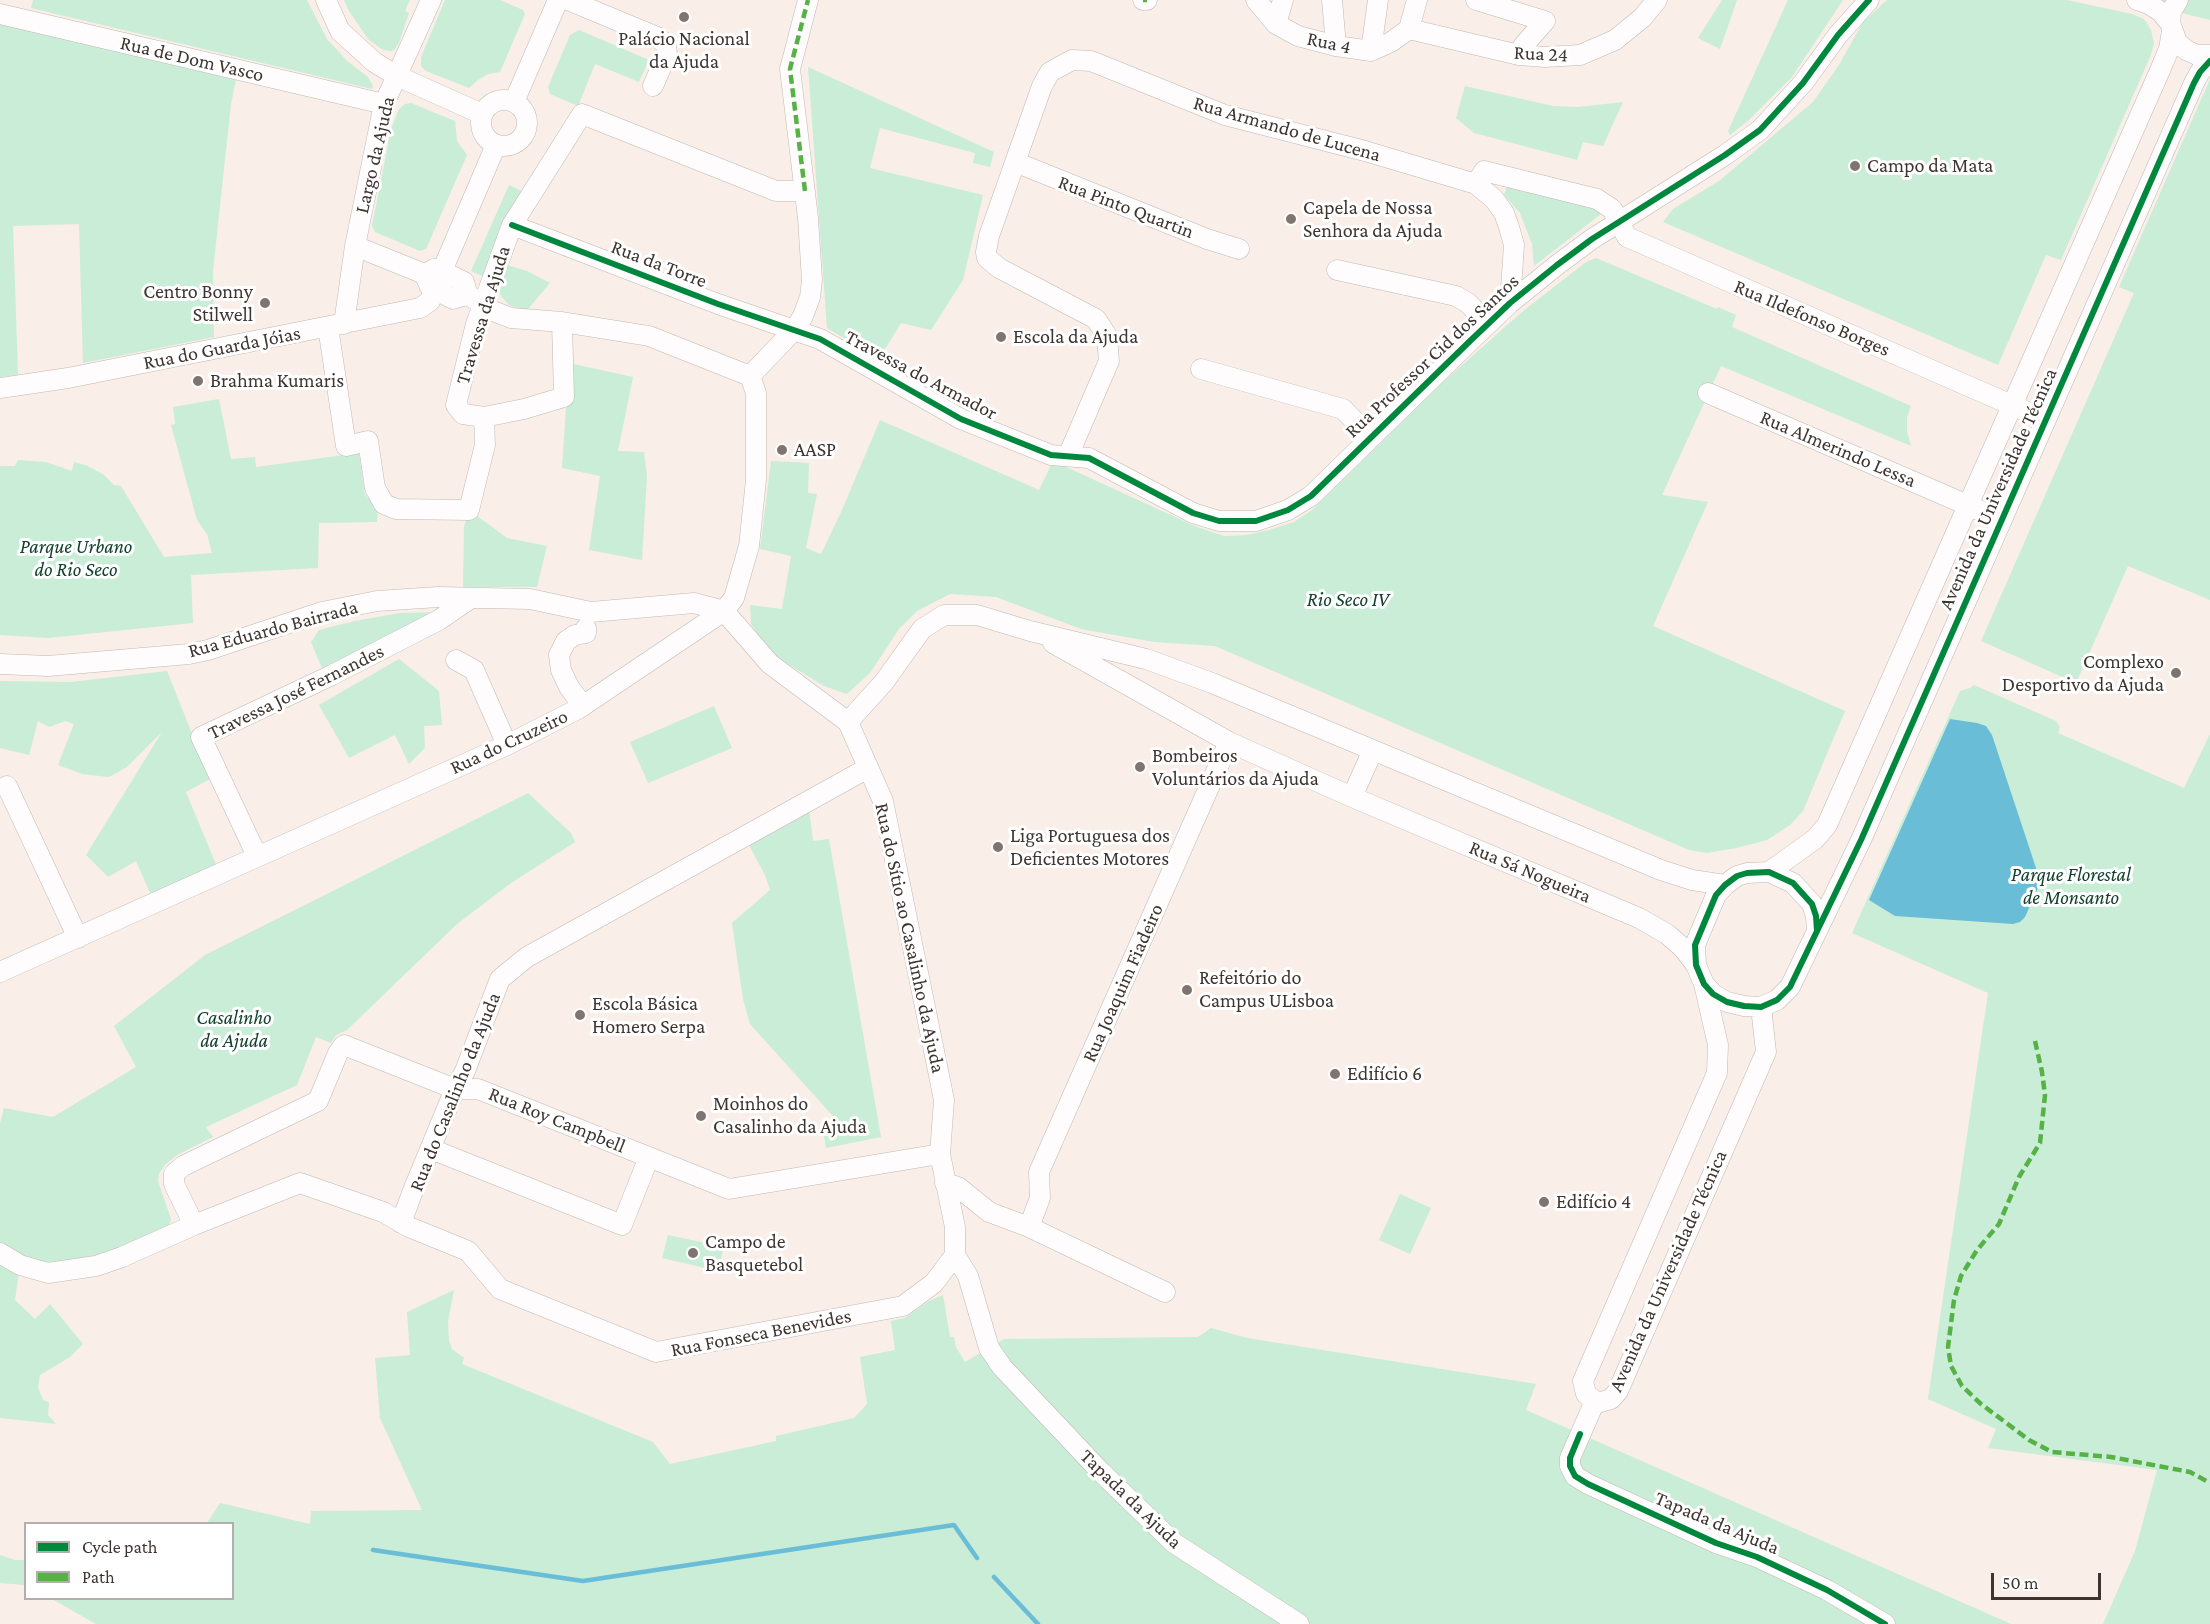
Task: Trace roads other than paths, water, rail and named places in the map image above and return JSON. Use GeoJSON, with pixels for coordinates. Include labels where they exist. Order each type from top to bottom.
{"type":"FeatureCollection","features":[{"type":"Feature","properties":{"kind":"street"},"geometry":{"type":"LineString","coordinates":[[326,0],[340,31],[374,62],[397,76],[482,114]]}},
{"type":"Feature","properties":{"kind":"street","name":"Largo da Ajuda"},"geometry":{"type":"LineString","coordinates":[[431,0],[384,104],[336,326],[346,447],[368,441],[375,488],[384,504],[396,509],[469,510],[485,445],[484,417]]}},
{"type":"Feature","properties":{"kind":"street"},"geometry":{"type":"LineString","coordinates":[[514,102],[558,0]]}},
{"type":"Feature","properties":{"kind":"street"},"geometry":{"type":"LineString","coordinates":[[568,0],[657,37],[666,44],[667,54],[653,86]]}},
{"type":"Feature","properties":{"kind":"street"},"geometry":{"type":"LineString","coordinates":[[354,246],[435,279],[464,282],[465,293],[482,305],[511,318],[561,322],[649,336],[750,376],[795,329],[808,306],[812,288],[805,191],[790,69],[808,0]]}},
{"type":"Feature","properties":{"kind":"street","name":"Rua 4"},"geometry":{"type":"LineString","coordinates":[[1256,0],[1276,24],[1298,36],[1336,46],[1371,51],[1391,42],[1409,29]]}},
{"type":"Feature","properties":{"kind":"street"},"geometry":{"type":"LineString","coordinates":[[1276,24],[1283,0]]}},
{"type":"Feature","properties":{"kind":"street"},"geometry":{"type":"LineString","coordinates":[[1332,0],[1336,46]]}},
{"type":"Feature","properties":{"kind":"street"},"geometry":{"type":"LineString","coordinates":[[1371,51],[1378,0]]}},
{"type":"Feature","properties":{"kind":"street"},"geometry":{"type":"LineString","coordinates":[[1409,29],[1417,0]]}},
{"type":"Feature","properties":{"kind":"street"},"geometry":{"type":"LineString","coordinates":[[1476,0],[1509,5],[1545,21],[1523,46]]}},
{"type":"Feature","properties":{"kind":"street","name":"Rua 24"},"geometry":{"type":"LineString","coordinates":[[1409,29],[1518,55],[1545,57],[1580,55],[1615,40],[1642,18],[1657,0]]}},
{"type":"Feature","properties":{"kind":"street","name":"Rua Professor Cid dos Santos"},"geometry":{"type":"LineString","coordinates":[[1838,35],[1856,0]]}},
{"type":"Feature","properties":{"kind":"street","name":"Rua Professor Cid dos Santos"},"geometry":{"type":"LineString","coordinates":[[1068,456],[1081,456],[1095,461],[1203,517],[1219,521],[1240,522],[1273,516],[1311,496],[1510,303],[1557,265],[1619,222],[1725,155],[1760,130],[1803,83],[1838,35],[1869,0]]}},
{"type":"Feature","properties":{"kind":"street"},"geometry":{"type":"LineString","coordinates":[[2137,0],[2161,12],[2177,42],[2186,50],[2197,55],[2210,55]]}},
{"type":"Feature","properties":{"kind":"street","name":"Avenida da Universidade Técnica"},"geometry":{"type":"LineString","coordinates":[[1769,872],[1815,839],[1827,825],[2161,68],[2169,49],[2171,12],[2178,0]]}},
{"type":"Feature","properties":{"kind":"street","name":"Rua de Dom Vasco"},"geometry":{"type":"LineString","coordinates":[[0,14],[384,104]]}},
{"type":"Feature","properties":{"kind":"street","name":"Rua Armando de Lucena"},"geometry":{"type":"LineString","coordinates":[[1068,456],[1109,361],[1110,343],[1104,328],[1096,319],[999,268],[987,258],[986,252],[989,236],[1042,86],[1050,72],[1072,60],[1083,60],[1101,65],[1225,116],[1365,151],[1476,184],[1494,199],[1504,213],[1509,227],[1514,246],[1510,303]]}},
{"type":"Feature","properties":{"kind":"street","name":"Avenida da Universidade Técnica"},"geometry":{"type":"LineString","coordinates":[[1816,930],[1860,840],[2194,83],[2210,61]]}},
{"type":"Feature","properties":{"kind":"street"},"geometry":{"type":"LineString","coordinates":[[499,100],[514,102],[525,113],[526,129],[518,142],[503,147],[496,146],[482,133],[480,123],[482,114],[486,108],[499,100]]}},
{"type":"Feature","properties":{"kind":"street","name":"Travessa da Ajuda"},"geometry":{"type":"LineString","coordinates":[[484,417],[463,414],[456,405],[482,305],[512,225],[582,114],[776,191],[805,191]]}},
{"type":"Feature","properties":{"kind":"street"},"geometry":{"type":"LineString","coordinates":[[435,279],[496,146]]}},
{"type":"Feature","properties":{"kind":"street","name":"Rua Pinto Quartin"},"geometry":{"type":"LineString","coordinates":[[1015,162],[1239,249]]}},
{"type":"Feature","properties":{"kind":"street"},"geometry":{"type":"LineString","coordinates":[[1476,184],[1484,171],[1567,190],[1603,201],[1612,209],[1619,222]]}},
{"type":"Feature","properties":{"kind":"street","name":"Rua Ildefonso Borges"},"geometry":{"type":"LineString","coordinates":[[1619,222],[1627,237],[2046,420]]}},
{"type":"Feature","properties":{"kind":"street","name":"Rua da Torre"},"geometry":{"type":"LineString","coordinates":[[512,225],[718,304],[795,329]]}},
{"type":"Feature","properties":{"kind":"street"},"geometry":{"type":"LineString","coordinates":[[1337,270],[1456,296],[1468,303],[1488,324]]}},
{"type":"Feature","properties":{"kind":"street","name":"Rua do Guarda Jóias"},"geometry":{"type":"LineString","coordinates":[[0,388],[68,378],[420,308],[430,301],[435,279]]}},
{"type":"Feature","properties":{"kind":"street"},"geometry":{"type":"LineString","coordinates":[[484,417],[524,409],[564,397],[561,322]]}},
{"type":"Feature","properties":{"kind":"street","name":"Travessa do Armador"},"geometry":{"type":"LineString","coordinates":[[795,329],[820,339],[970,423],[1051,455],[1068,456]]}},
{"type":"Feature","properties":{"kind":"street"},"geometry":{"type":"LineString","coordinates":[[1201,369],[1343,409],[1370,437]]}},
{"type":"Feature","properties":{"kind":"street","name":"Rua do Cruzeiro"},"geometry":{"type":"LineString","coordinates":[[0,972],[507,745],[583,706],[724,611],[734,598],[749,546],[756,480],[756,393],[750,376]]}},
{"type":"Feature","properties":{"kind":"street","name":"Rua Almerindo Lessa"},"geometry":{"type":"LineString","coordinates":[[1708,393],[2002,520]]}},
{"type":"Feature","properties":{"kind":"street","name":"Rua Eduardo Bairrada"},"geometry":{"type":"LineString","coordinates":[[0,664],[48,666],[189,654],[208,650],[322,612],[377,601],[438,597],[530,599],[591,612],[694,603],[724,611]]}},
{"type":"Feature","properties":{"kind":"street","name":"Travessa José Fernandes"},"geometry":{"type":"LineString","coordinates":[[257,856],[201,737],[342,670],[439,620],[471,598]]}},
{"type":"Feature","properties":{"kind":"street","name":"Rua do Sítio ao Casalinho da Ajuda"},"geometry":{"type":"LineString","coordinates":[[724,611],[770,664],[848,722],[883,801],[944,1100],[940,1154],[955,1227],[955,1255],[968,1276],[989,1348]]}},
{"type":"Feature","properties":{"kind":"street","name":"Rua Sá Nogueira"},"geometry":{"type":"LineString","coordinates":[[848,722],[884,682],[922,629],[944,615],[977,615],[1030,631],[1146,659],[1212,683],[1661,870],[1692,880],[1725,885]]}},
{"type":"Feature","properties":{"kind":"street"},"geometry":{"type":"LineString","coordinates":[[583,706],[569,687],[561,670],[560,654],[566,640],[586,633],[585,628]]}},
{"type":"Feature","properties":{"kind":"street","name":"Rua Sá Nogueira"},"geometry":{"type":"LineString","coordinates":[[1030,631],[1229,742],[1352,797],[1639,918],[1667,934],[1683,948],[1696,965]]}},
{"type":"Feature","properties":{"kind":"street"},"geometry":{"type":"LineString","coordinates":[[1120,681],[1130,663],[1146,659]]}},
{"type":"Feature","properties":{"kind":"street"},"geometry":{"type":"LineString","coordinates":[[456,660],[474,670],[507,745]]}},
{"type":"Feature","properties":{"kind":"street","name":"Rua Joaquim Fiadeiro"},"geometry":{"type":"LineString","coordinates":[[1029,1227],[1040,1198],[1039,1172],[1229,742]]}},
{"type":"Feature","properties":{"kind":"street"},"geometry":{"type":"LineString","coordinates":[[1352,797],[1373,750]]}},
{"type":"Feature","properties":{"kind":"street","name":"Rua do Casalinho da Ajuda"},"geometry":{"type":"LineString","coordinates":[[401,1223],[455,1089],[465,1071],[500,979],[527,957],[868,768]]}},
{"type":"Feature","properties":{"kind":"street"},"geometry":{"type":"LineString","coordinates":[[7,786],[78,938]]}},
{"type":"Feature","properties":{"kind":"street"},"geometry":{"type":"LineString","coordinates":[[1769,872],[1793,883],[1803,892],[1812,904],[1816,916],[1816,930],[1790,987],[1777,1000],[1761,1006],[1744,1006],[1727,1002],[1713,994],[1704,984],[1696,965],[1695,945],[1716,895],[1725,885],[1737,876],[1747,873],[1769,872]]}},
{"type":"Feature","properties":{"kind":"street","name":"Avenida da Universidade Técnica"},"geometry":{"type":"LineString","coordinates":[[1704,984],[1718,1045],[1717,1073],[1582,1381],[1586,1394],[1595,1401],[1611,1399],[1618,1391],[1766,1052],[1761,1006]]}},
{"type":"Feature","properties":{"kind":"street","name":"Rua Roy Campbell"},"geometry":{"type":"LineString","coordinates":[[194,1225],[174,1184],[174,1174],[183,1166],[318,1101],[338,1053],[344,1045],[455,1089],[478,1089],[729,1189],[940,1154]]}},
{"type":"Feature","properties":{"kind":"street"},"geometry":{"type":"LineString","coordinates":[[431,1149],[622,1225],[649,1157]]}},
{"type":"Feature","properties":{"kind":"street"},"geometry":{"type":"LineString","coordinates":[[0,1253],[20,1265],[48,1273],[70,1271],[122,1257],[194,1225],[300,1183],[383,1212],[401,1223]]}},
{"type":"Feature","properties":{"kind":"street"},"geometry":{"type":"LineString","coordinates":[[945,1183],[958,1188],[989,1212],[1029,1227],[1165,1292]]}},
{"type":"Feature","properties":{"kind":"street","name":"Rua Fonseca Benevides"},"geometry":{"type":"LineString","coordinates":[[401,1223],[468,1251],[500,1289],[656,1352],[903,1306],[934,1283],[955,1255]]}},
{"type":"Feature","properties":{"kind":"street","name":"Tapada da Ajuda"},"geometry":{"type":"LineString","coordinates":[[989,1348],[1009,1374],[1101,1472],[1174,1543],[1299,1624]]}},
{"type":"Feature","properties":{"kind":"street","name":"Tapada da Ajuda"},"geometry":{"type":"LineString","coordinates":[[1595,1401],[1570,1458],[1570,1466],[1575,1476],[1706,1538],[1756,1557],[1827,1590],[1885,1624]]}},
{"type":"Feature","properties":{"kind":"water"},"geometry":{"type":"Polygon","coordinates":[[[1950,719],[1986,726],[1992,735],[2038,874],[2038,888],[2025,917],[2020,922],[2013,924],[1895,916],[1869,900],[1950,719]]]}},
{"type":"Feature","properties":{"kind":"waterway"},"geometry":{"type":"LineString","coordinates":[[373,1550],[583,1581],[954,1525],[977,1558]]}},
{"type":"Feature","properties":{"kind":"waterway"},"geometry":{"type":"LineString","coordinates":[[994,1577],[1038,1624]]}},
{"type":"Feature","properties":{"kind":"place","name":"Palácio Nacional da Ajuda"},"geometry":{"type":"Point","coordinates":[684,17]}},
{"type":"Feature","properties":{"kind":"place","name":"Campo da Mata"},"geometry":{"type":"Point","coordinates":[1855,166]}},
{"type":"Feature","properties":{"kind":"place","name":"Capela de Nossa Senhora da Ajuda"},"geometry":{"type":"Point","coordinates":[1291,219]}},
{"type":"Feature","properties":{"kind":"place","name":"Centro Bonny Stilwell"},"geometry":{"type":"Point","coordinates":[265,303]}},
{"type":"Feature","properties":{"kind":"place","name":"Escola da Ajuda"},"geometry":{"type":"Point","coordinates":[1001,337]}},
{"type":"Feature","properties":{"kind":"place","name":"Brahma Kumaris"},"geometry":{"type":"Point","coordinates":[198,381]}},
{"type":"Feature","properties":{"kind":"place","name":"AASP"},"geometry":{"type":"Point","coordinates":[782,450]}},
{"type":"Feature","properties":{"kind":"place","name":"Complexo Desportivo da Ajuda"},"geometry":{"type":"Point","coordinates":[2176,673]}},
{"type":"Feature","properties":{"kind":"place","name":"Bombeiros Voluntários da Ajuda"},"geometry":{"type":"Point","coordinates":[1140,767]}},
{"type":"Feature","properties":{"kind":"place","name":"Liga Portuguesa dos Deficientes Motores"},"geometry":{"type":"Point","coordinates":[998,847]}},
{"type":"Feature","properties":{"kind":"place","name":"Refeitório do Campus ULisboa"},"geometry":{"type":"Point","coordinates":[1187,990]}},
{"type":"Feature","properties":{"kind":"place","name":"Escola Básica Homero Serpa"},"geometry":{"type":"Point","coordinates":[580,1015]}},
{"type":"Feature","properties":{"kind":"place","name":"Edifício 6"},"geometry":{"type":"Point","coordinates":[1335,1074]}},
{"type":"Feature","properties":{"kind":"place","name":"Moinhos do Casalinho da Ajuda"},"geometry":{"type":"Point","coordinates":[701,1116]}},
{"type":"Feature","properties":{"kind":"place","name":"Edifício 4"},"geometry":{"type":"Point","coordinates":[1544,1202]}},
{"type":"Feature","properties":{"kind":"place","name":"Campo de Basquetebol"},"geometry":{"type":"Point","coordinates":[693,1253]}},
{"type":"Feature","properties":{"kind":"park label","name":"Parque Urbano do Rio Seco"},"geometry":{"type":"Point","coordinates":[76,558]}},
{"type":"Feature","properties":{"kind":"park label","name":"Rio Seco IV"},"geometry":{"type":"Point","coordinates":[1348,600]}},
{"type":"Feature","properties":{"kind":"park label","name":"Parque Florestal de Monsanto"},"geometry":{"type":"Point","coordinates":[2071,886]}},
{"type":"Feature","properties":{"kind":"park label","name":"Casalinho da Ajuda"},"geometry":{"type":"Point","coordinates":[234,1030]}}]}
